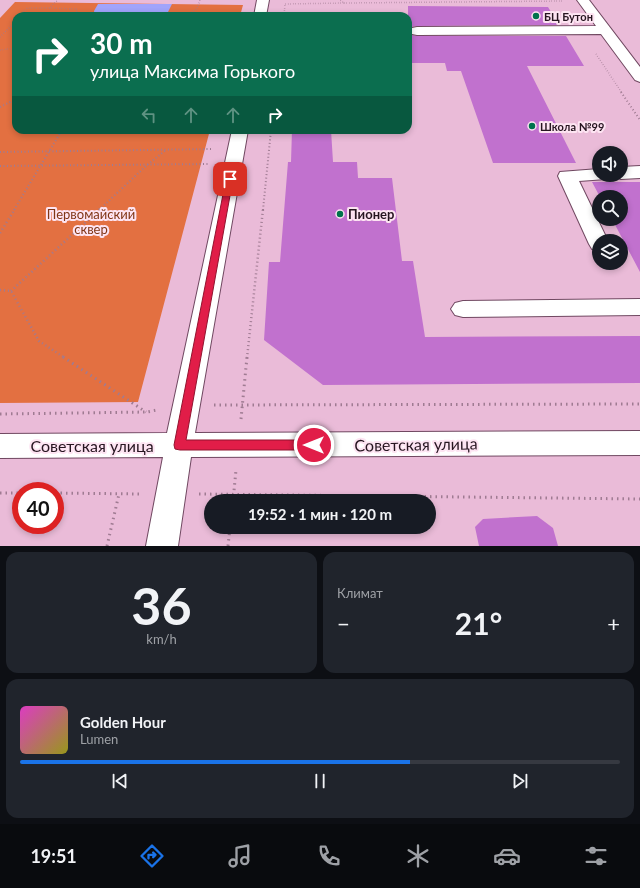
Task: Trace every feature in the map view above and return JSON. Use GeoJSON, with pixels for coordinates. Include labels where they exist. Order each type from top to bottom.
{"type":"FeatureCollection","features":[{"type":"Feature","properties":{"kind":"street"},"geometry":{"type":"LineString","coordinates":[[261,12],[263,0]]}},
{"type":"Feature","properties":{"kind":"street"},"geometry":{"type":"LineString","coordinates":[[584,1],[640,76]]}},
{"type":"Feature","properties":{"kind":"street"},"geometry":{"type":"LineString","coordinates":[[418,31],[606,30]]}},
{"type":"Feature","properties":{"kind":"street"},"geometry":{"type":"LineString","coordinates":[[162,546],[186,405],[236,148]]}},
{"type":"Feature","properties":{"kind":"street"},"geometry":{"type":"LineString","coordinates":[[628,173],[640,172]]}},
{"type":"Feature","properties":{"kind":"street"},"geometry":{"type":"LineString","coordinates":[[592,174],[567,176],[594,234]]}},
{"type":"Feature","properties":{"kind":"street"},"geometry":{"type":"LineString","coordinates":[[463,309],[640,307]]}},
{"type":"Feature","properties":{"kind":"street","name":"Советская улица"},"geometry":{"type":"LineString","coordinates":[[0,446],[640,443]]}},
{"type":"Feature","properties":{"kind":"path"},"geometry":{"type":"LineString","coordinates":[[49,8],[58,0]]}},
{"type":"Feature","properties":{"kind":"path"},"geometry":{"type":"LineString","coordinates":[[192,12],[197,9],[200,0]]}},
{"type":"Feature","properties":{"kind":"path"},"geometry":{"type":"LineString","coordinates":[[340,0],[344,3]]}},
{"type":"Feature","properties":{"kind":"path"},"geometry":{"type":"LineString","coordinates":[[284,12],[285,4],[519,0],[584,1]]}},
{"type":"Feature","properties":{"kind":"path"},"geometry":{"type":"LineString","coordinates":[[561,1],[640,120]]}},
{"type":"Feature","properties":{"kind":"path"},"geometry":{"type":"LineString","coordinates":[[24,12],[28,8],[77,9],[77,12]]}},
{"type":"Feature","properties":{"kind":"path"},"geometry":{"type":"LineString","coordinates":[[1,36],[12,25]]}},
{"type":"Feature","properties":{"kind":"path"},"geometry":{"type":"LineString","coordinates":[[0,50],[12,48]]}},
{"type":"Feature","properties":{"kind":"path"},"geometry":{"type":"LineString","coordinates":[[0,107],[12,101]]}},
{"type":"Feature","properties":{"kind":"path"},"geometry":{"type":"LineString","coordinates":[[0,233],[60,134]]}},
{"type":"Feature","properties":{"kind":"path"},"geometry":{"type":"LineString","coordinates":[[234,494],[271,134]]}},
{"type":"Feature","properties":{"kind":"path"},"geometry":{"type":"LineString","coordinates":[[0,152],[236,148]]}},
{"type":"Feature","properties":{"kind":"path"},"geometry":{"type":"LineString","coordinates":[[0,166],[147,165],[236,148]]}},
{"type":"Feature","properties":{"kind":"path"},"geometry":{"type":"LineString","coordinates":[[0,290],[11,291],[147,165],[167,150]]}},
{"type":"Feature","properties":{"kind":"path"},"geometry":{"type":"LineString","coordinates":[[11,291],[39,342],[146,412]]}},
{"type":"Feature","properties":{"kind":"path"},"geometry":{"type":"LineString","coordinates":[[0,414],[146,412],[186,405],[640,404]]}},
{"type":"Feature","properties":{"kind":"path"},"geometry":{"type":"LineString","coordinates":[[0,493],[12,493]]}},
{"type":"Feature","properties":{"kind":"path"},"geometry":{"type":"LineString","coordinates":[[64,493],[204,494]]}},
{"type":"Feature","properties":{"kind":"path"},"geometry":{"type":"LineString","coordinates":[[106,546],[119,494]]}},
{"type":"Feature","properties":{"kind":"path"},"geometry":{"type":"LineString","coordinates":[[436,496],[640,499]]}},
{"type":"Feature","properties":{"kind":"path"},"geometry":{"type":"LineString","coordinates":[[228,546],[229,534]]}},
{"type":"Feature","properties":{"kind":"green space","name":"Первомайский сквер"},"geometry":{"type":"Polygon","coordinates":[[[15,2],[243,5],[241,12],[12,12],[12,134],[209,134],[138,402],[0,403],[0,18],[15,2]]]}},
{"type":"Feature","properties":{"kind":"water"},"geometry":{"type":"Polygon","coordinates":[[[98,4],[172,4],[168,12],[94,11],[98,4]]]}},
{"type":"Feature","properties":{"kind":"building"},"geometry":{"type":"Polygon","coordinates":[[[408,6],[548,7],[559,25],[412,27],[412,12],[408,12],[408,6]]]}},
{"type":"Feature","properties":{"kind":"building"},"geometry":{"type":"Polygon","coordinates":[[[412,35],[566,36],[584,66],[527,66],[576,163],[493,163],[461,71],[447,71],[445,63],[412,63],[412,35]]]}},
{"type":"Feature","properties":{"kind":"building"},"geometry":{"type":"Polygon","coordinates":[[[292,134],[331,134],[333,162],[357,162],[358,178],[392,178],[402,261],[413,261],[425,337],[640,336],[640,383],[323,385],[264,340],[269,262],[280,262],[288,162],[291,162],[292,134]]]}},
{"type":"Feature","properties":{"kind":"building"},"geometry":{"type":"Polygon","coordinates":[[[592,182],[640,182],[640,272],[628,249],[628,234],[620,234],[616,226],[628,226],[628,190],[596,190],[592,182]]]}},
{"type":"Feature","properties":{"kind":"building"},"geometry":{"type":"Polygon","coordinates":[[[537,516],[553,528],[558,546],[479,546],[475,527],[483,519],[537,516]]]}},
{"type":"Feature","properties":{"kind":"place","name":"БЦ Бутон"},"geometry":{"type":"Point","coordinates":[536,16]}},
{"type":"Feature","properties":{"kind":"place","name":"Школа №99"},"geometry":{"type":"Point","coordinates":[532,126]}},
{"type":"Feature","properties":{"kind":"place","name":"Пионер"},"geometry":{"type":"Point","coordinates":[340,214]}},
{"type":"Feature","properties":{"kind":"route"},"geometry":{"type":"LineString","coordinates":[[230,179],[189,390],[180,445],[314,445]]}}]}
